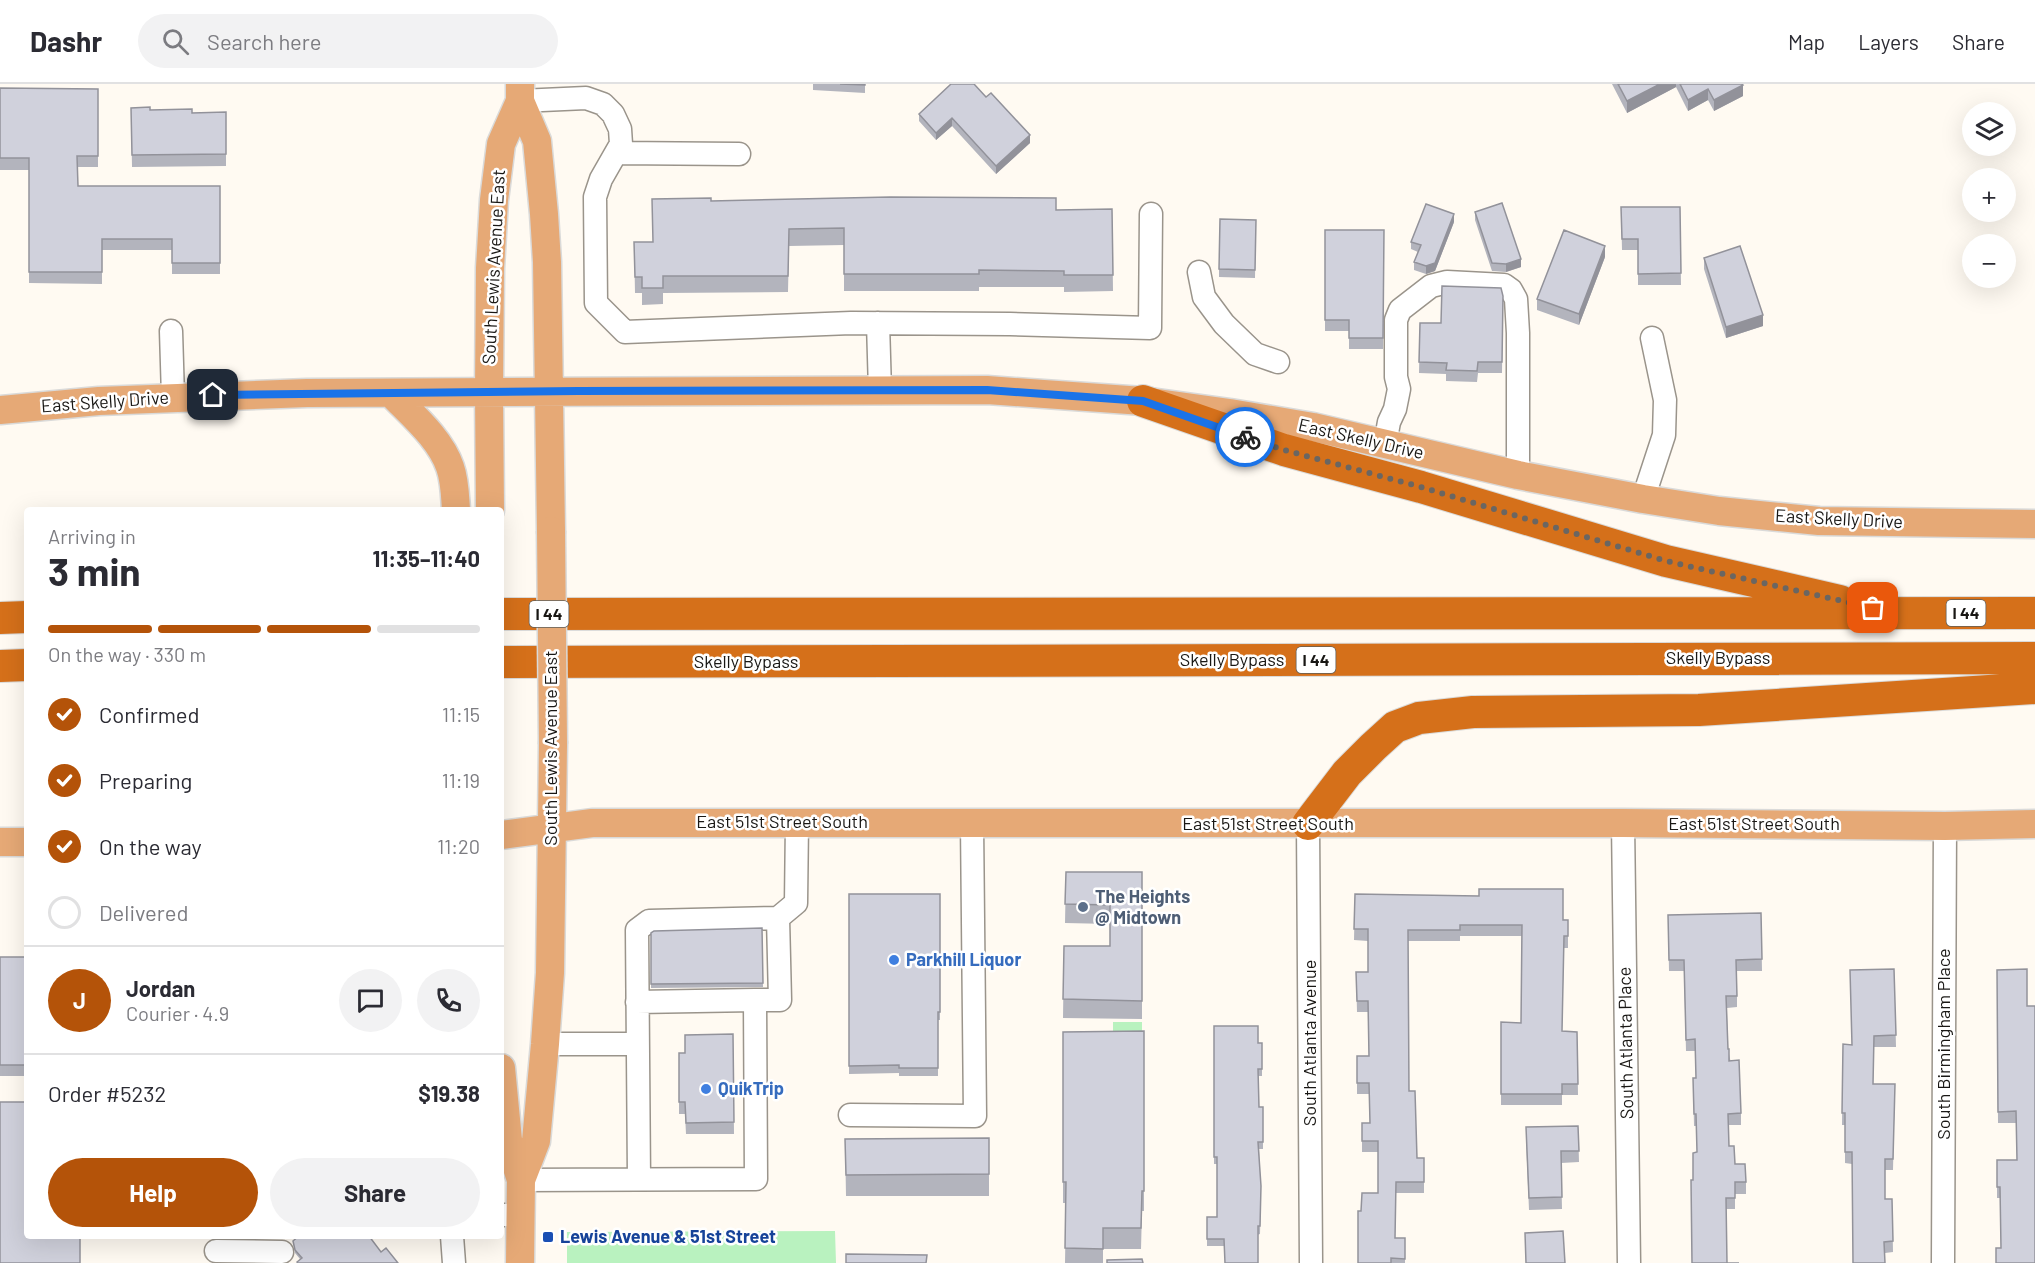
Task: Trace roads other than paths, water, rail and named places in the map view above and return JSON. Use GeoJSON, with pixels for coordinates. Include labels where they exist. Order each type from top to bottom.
{"type":"FeatureCollection","features":[{"type":"Feature","properties":{"kind":"highway"},"geometry":{"type":"LineString","coordinates":[[1143,401],[1284,450],[1421,487],[1666,561],[1896,614]]}},
{"type":"Feature","properties":{"kind":"highway","name":"I 44"},"geometry":{"type":"LineString","coordinates":[[504,614],[2035,613]]}},
{"type":"Feature","properties":{"kind":"highway"},"geometry":{"type":"LineString","coordinates":[[0,618],[24,617]]}},
{"type":"Feature","properties":{"kind":"highway","name":"Skelly Bypass"},"geometry":{"type":"LineString","coordinates":[[504,662],[2035,658]]}},
{"type":"Feature","properties":{"kind":"highway"},"geometry":{"type":"LineString","coordinates":[[0,666],[24,665]]}},
{"type":"Feature","properties":{"kind":"highway"},"geometry":{"type":"LineString","coordinates":[[1308,824],[1347,773],[1372,747],[1395,727],[1419,718],[1493,711],[1699,710],[2035,688]]}},
{"type":"Feature","properties":{"kind":"main road","name":"South Lewis Avenue East"},"geometry":{"type":"LineString","coordinates":[[519,92],[537,141],[547,262],[553,744],[550,973],[545,1044],[536,1141],[511,1215],[520,1263]]}},
{"type":"Feature","properties":{"kind":"main road","name":"South Lewis Avenue East"},"geometry":{"type":"LineString","coordinates":[[490,507],[490,268],[501,144],[519,92]]}},
{"type":"Feature","properties":{"kind":"main road","name":"East Skelly Drive"},"geometry":{"type":"LineString","coordinates":[[0,410],[173,397],[548,391],[987,390],[1143,401],[1230,413],[1314,427],[1518,475],[1719,511],[1820,521],[2035,524]]}},
{"type":"Feature","properties":{"kind":"main road"},"geometry":{"type":"LineString","coordinates":[[391,393],[442,450],[450,467],[456,507]]}},
{"type":"Feature","properties":{"kind":"main road","name":"East 51st Street South"},"geometry":{"type":"LineString","coordinates":[[504,835],[592,823],[2035,824]]}},
{"type":"Feature","properties":{"kind":"main road"},"geometry":{"type":"LineString","coordinates":[[0,842],[24,842]]}},
{"type":"Feature","properties":{"kind":"main road"},"geometry":{"type":"LineString","coordinates":[[504,1067],[513,1066],[519,1072],[537,1116]]}},
{"type":"Feature","properties":{"kind":"main road","name":"South Lewis Avenue East"},"geometry":{"type":"LineString","coordinates":[[504,1098],[508,1140],[521,1180]]}},
{"type":"Feature","properties":{"kind":"street"},"geometry":{"type":"LineString","coordinates":[[519,92],[586,98],[603,104],[613,114],[620,129],[621,144],[601,179],[595,196],[596,303],[625,332],[878,323],[1150,328],[1151,214]]}},
{"type":"Feature","properties":{"kind":"street"},"geometry":{"type":"LineString","coordinates":[[616,153],[739,154]]}},
{"type":"Feature","properties":{"kind":"street"},"geometry":{"type":"LineString","coordinates":[[1199,272],[1204,297],[1224,324],[1255,354],[1278,362]]}},
{"type":"Feature","properties":{"kind":"street"},"geometry":{"type":"LineString","coordinates":[[1385,444],[1399,389],[1396,377],[1396,320],[1400,310],[1431,286],[1447,282],[1504,285],[1511,290],[1516,299],[1518,475]]}},
{"type":"Feature","properties":{"kind":"street"},"geometry":{"type":"LineString","coordinates":[[878,323],[880,391]]}},
{"type":"Feature","properties":{"kind":"street"},"geometry":{"type":"LineString","coordinates":[[171,331],[173,397]]}},
{"type":"Feature","properties":{"kind":"street"},"geometry":{"type":"LineString","coordinates":[[1643,499],[1664,435],[1665,400],[1652,338]]}},
{"type":"Feature","properties":{"kind":"street"},"geometry":{"type":"LineString","coordinates":[[639,1179],[637,930],[649,921],[778,918],[796,903],[796,822]]}},
{"type":"Feature","properties":{"kind":"street"},"geometry":{"type":"LineString","coordinates":[[850,1114],[975,1116],[972,823]]}},
{"type":"Feature","properties":{"kind":"street","name":"South Atlanta Place"},"geometry":{"type":"LineString","coordinates":[[1623,823],[1629,1263]]}},
{"type":"Feature","properties":{"kind":"street","name":"South Atlanta Avenue"},"geometry":{"type":"LineString","coordinates":[[1308,824],[1311,1263]]}},
{"type":"Feature","properties":{"kind":"street","name":"South Birmingham Place"},"geometry":{"type":"LineString","coordinates":[[1943,1263],[1945,825]]}},
{"type":"Feature","properties":{"kind":"street"},"geometry":{"type":"LineString","coordinates":[[637,1002],[780,1000],[778,918]]}},
{"type":"Feature","properties":{"kind":"street"},"geometry":{"type":"LineString","coordinates":[[521,1180],[756,1179],[755,1000]]}},
{"type":"Feature","properties":{"kind":"street"},"geometry":{"type":"LineString","coordinates":[[545,1044],[637,1044]]}},
{"type":"Feature","properties":{"kind":"street"},"geometry":{"type":"LineString","coordinates":[[452,1239],[454,1263]]}},
{"type":"Feature","properties":{"kind":"street"},"geometry":{"type":"LineString","coordinates":[[216,1250],[282,1250]]}},
{"type":"Feature","properties":{"kind":"place","name":"The Heights @ Midtown"},"geometry":{"type":"Point","coordinates":[1083,907]}},
{"type":"Feature","properties":{"kind":"place","name":"Parkhill Liquor"},"geometry":{"type":"Point","coordinates":[894,960]}},
{"type":"Feature","properties":{"kind":"place","name":"QuikTrip"},"geometry":{"type":"Point","coordinates":[706,1089]}},
{"type":"Feature","properties":{"kind":"place","name":"Lewis Avenue & 51st Street"},"geometry":{"type":"Point","coordinates":[548,1237]}}]}
